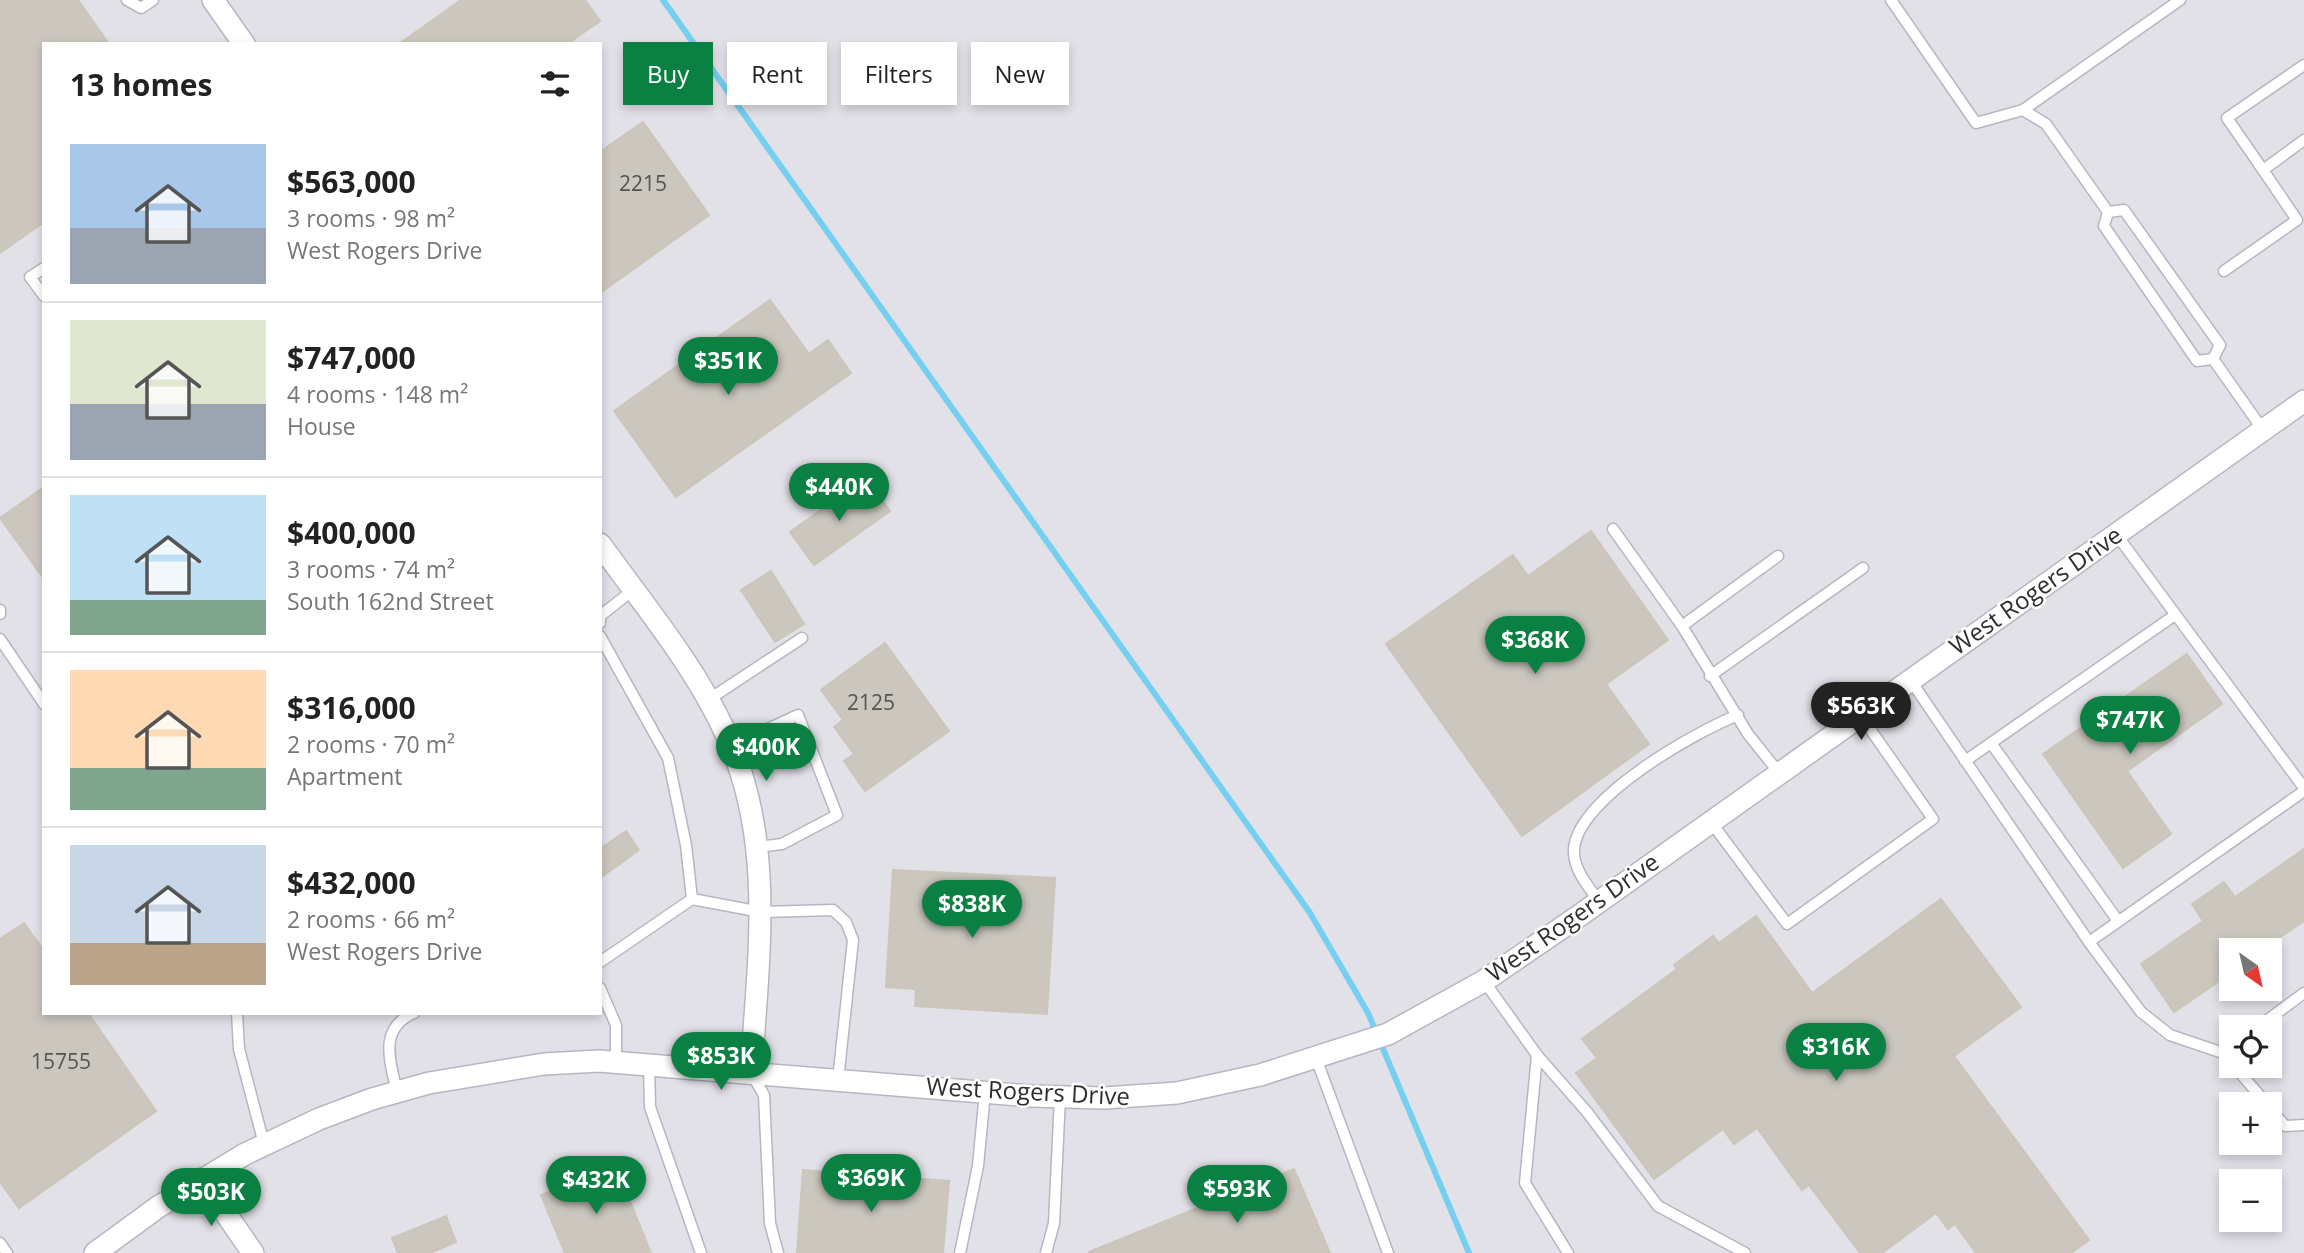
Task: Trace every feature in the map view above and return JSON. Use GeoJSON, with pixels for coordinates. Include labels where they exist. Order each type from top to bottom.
{"type":"FeatureCollection","features":[{"type":"Feature","properties":{"kind":"street"},"geometry":{"type":"LineString","coordinates":[[213,0],[243,42]]}},
{"type":"Feature","properties":{"kind":"street","name":"West Rogers Drive"},"geometry":{"type":"LineString","coordinates":[[95,1253],[202,1179],[264,1144],[319,1119],[397,1092],[466,1076],[544,1064],[616,1062],[985,1093],[1104,1098],[1177,1093],[1260,1076],[1388,1034],[1484,982],[2304,401]]}},
{"type":"Feature","properties":{"kind":"street"},"geometry":{"type":"LineString","coordinates":[[602,547],[708,700],[731,746],[751,804],[758,847],[761,912],[751,1073]]}},
{"type":"Feature","properties":{"kind":"street"},"geometry":{"type":"LineString","coordinates":[[202,1179],[253,1253]]}},
{"type":"Feature","properties":{"kind":"lane"},"geometry":{"type":"LineString","coordinates":[[127,0],[141,8],[153,0]]}},
{"type":"Feature","properties":{"kind":"lane"},"geometry":{"type":"LineString","coordinates":[[1891,0],[1976,122],[2023,110],[2180,0]]}},
{"type":"Feature","properties":{"kind":"lane"},"geometry":{"type":"LineString","coordinates":[[2224,271],[2297,220],[2227,118],[2304,65]]}},
{"type":"Feature","properties":{"kind":"lane"},"geometry":{"type":"LineString","coordinates":[[2023,110],[2046,124],[2108,212],[2105,226],[2197,361],[2213,359]]}},
{"type":"Feature","properties":{"kind":"lane"},"geometry":{"type":"LineString","coordinates":[[2263,170],[2304,140]]}},
{"type":"Feature","properties":{"kind":"lane"},"geometry":{"type":"LineString","coordinates":[[2108,212],[2124,211],[2220,345],[2213,359]]}},
{"type":"Feature","properties":{"kind":"lane"},"geometry":{"type":"LineString","coordinates":[[42,269],[30,277],[42,293]]}},
{"type":"Feature","properties":{"kind":"lane"},"geometry":{"type":"LineString","coordinates":[[2213,359],[2263,429]]}},
{"type":"Feature","properties":{"kind":"lane"},"geometry":{"type":"LineString","coordinates":[[1614,529],[1682,626],[1710,676],[1748,734],[1780,774]]}},
{"type":"Feature","properties":{"kind":"lane"},"geometry":{"type":"LineString","coordinates":[[2089,942],[2304,789],[2116,534]]}},
{"type":"Feature","properties":{"kind":"lane"},"geometry":{"type":"LineString","coordinates":[[1682,626],[1778,556]]}},
{"type":"Feature","properties":{"kind":"lane"},"geometry":{"type":"LineString","coordinates":[[1710,676],[1863,568]]}},
{"type":"Feature","properties":{"kind":"lane"},"geometry":{"type":"LineString","coordinates":[[602,615],[633,590]]}},
{"type":"Feature","properties":{"kind":"lane"},"geometry":{"type":"LineString","coordinates":[[1965,761],[2175,615]]}},
{"type":"Feature","properties":{"kind":"lane"},"geometry":{"type":"LineString","coordinates":[[708,700],[802,638]]}},
{"type":"Feature","properties":{"kind":"lane"},"geometry":{"type":"LineString","coordinates":[[0,639],[42,701]]}},
{"type":"Feature","properties":{"kind":"lane"},"geometry":{"type":"LineString","coordinates":[[602,640],[668,758],[686,845],[692,899]]}},
{"type":"Feature","properties":{"kind":"lane"},"geometry":{"type":"LineString","coordinates":[[1911,681],[2089,942],[2141,1012],[2170,1035],[2219,1048]]}},
{"type":"Feature","properties":{"kind":"lane"},"geometry":{"type":"LineString","coordinates":[[731,746],[798,715],[837,815],[782,844],[758,847]]}},
{"type":"Feature","properties":{"kind":"lane"},"geometry":{"type":"LineString","coordinates":[[1599,901],[1576,869],[1574,847],[1584,824],[1610,792],[1706,728],[1738,715]]}},
{"type":"Feature","properties":{"kind":"lane"},"geometry":{"type":"LineString","coordinates":[[1711,822],[1787,924],[1933,818],[1861,716]]}},
{"type":"Feature","properties":{"kind":"lane"},"geometry":{"type":"LineString","coordinates":[[1991,743],[2118,921]]}},
{"type":"Feature","properties":{"kind":"lane"},"geometry":{"type":"LineString","coordinates":[[602,961],[692,899],[761,912],[833,910],[846,922],[853,940],[838,1080]]}},
{"type":"Feature","properties":{"kind":"lane"},"geometry":{"type":"LineString","coordinates":[[1484,982],[1537,1055],[1587,1112],[1658,1206],[1745,1253]]}},
{"type":"Feature","properties":{"kind":"lane"},"geometry":{"type":"LineString","coordinates":[[602,993],[616,1026],[616,1062]]}},
{"type":"Feature","properties":{"kind":"lane"},"geometry":{"type":"LineString","coordinates":[[2274,1015],[2304,993]]}},
{"type":"Feature","properties":{"kind":"lane"},"geometry":{"type":"LineString","coordinates":[[237,1015],[239,1049],[264,1144]]}},
{"type":"Feature","properties":{"kind":"lane"},"geometry":{"type":"LineString","coordinates":[[397,1092],[389,1055],[389,1034],[401,1018],[409,1015]]}},
{"type":"Feature","properties":{"kind":"lane"},"geometry":{"type":"LineString","coordinates":[[1537,1055],[1525,1183],[1568,1253]]}},
{"type":"Feature","properties":{"kind":"lane"},"geometry":{"type":"LineString","coordinates":[[1316,1058],[1388,1253]]}},
{"type":"Feature","properties":{"kind":"lane"},"geometry":{"type":"LineString","coordinates":[[649,1064],[650,1107],[701,1253]]}},
{"type":"Feature","properties":{"kind":"lane"},"geometry":{"type":"LineString","coordinates":[[751,1073],[764,1095],[770,1223],[778,1253]]}},
{"type":"Feature","properties":{"kind":"lane"},"geometry":{"type":"LineString","coordinates":[[2245,1078],[2256,1092]]}},
{"type":"Feature","properties":{"kind":"lane"},"geometry":{"type":"LineString","coordinates":[[960,1253],[978,1166],[985,1093]]}},
{"type":"Feature","properties":{"kind":"lane"},"geometry":{"type":"LineString","coordinates":[[1046,1253],[1056,1204],[1060,1097]]}},
{"type":"Feature","properties":{"kind":"lane"},"geometry":{"type":"LineString","coordinates":[[2282,1122],[2285,1126],[2304,1125]]}},
{"type":"Feature","properties":{"kind":"lane"},"geometry":{"type":"LineString","coordinates":[[0,1243],[7,1253]]}},
{"type":"Feature","properties":{"kind":"shaded area"},"geometry":{"type":"Polygon","coordinates":[[[0,0],[2304,0],[2304,1253],[0,1253],[0,0]]]}},
{"type":"Feature","properties":{"kind":"building"},"geometry":{"type":"Polygon","coordinates":[[[0,0],[78,0],[108,42],[42,42],[42,223],[0,253],[0,0]]]}},
{"type":"Feature","properties":{"kind":"building"},"geometry":{"type":"Polygon","coordinates":[[[461,0],[585,0],[600,21],[570,42],[402,42],[461,0]]]}},
{"type":"Feature","properties":{"kind":"building"},"geometry":{"type":"Polygon","coordinates":[[[643,122],[709,215],[602,292],[602,151],[643,122]]]}},
{"type":"Feature","properties":{"kind":"building"},"geometry":{"type":"Polygon","coordinates":[[[770,300],[809,354],[828,340],[851,373],[676,497],[614,411],[770,300]]]}},
{"type":"Feature","properties":{"kind":"building"},"geometry":{"type":"Polygon","coordinates":[[[869,482],[890,511],[814,565],[790,532],[839,497],[842,501],[869,482]]]}},
{"type":"Feature","properties":{"kind":"building"},"geometry":{"type":"Polygon","coordinates":[[[42,488],[42,576],[0,518],[42,488]]]}},
{"type":"Feature","properties":{"kind":"building"},"geometry":{"type":"Polygon","coordinates":[[[1591,531],[1668,640],[1606,684],[1649,744],[1522,836],[1386,644],[1513,555],[1528,576],[1591,531]]]}},
{"type":"Feature","properties":{"kind":"building"},"geometry":{"type":"Polygon","coordinates":[[[771,571],[804,624],[775,642],[741,590],[771,571]]]}},
{"type":"Feature","properties":{"kind":"building"},"geometry":{"type":"Polygon","coordinates":[[[885,643],[949,731],[865,791],[844,761],[854,754],[834,727],[843,720],[821,690],[885,643]]]}},
{"type":"Feature","properties":{"kind":"building"},"geometry":{"type":"Polygon","coordinates":[[[2187,654],[2222,704],[2127,771],[2171,834],[2123,868],[2043,754],[2187,654]]]}},
{"type":"Feature","properties":{"kind":"building"},"geometry":{"type":"Polygon","coordinates":[[[626,831],[639,850],[602,877],[602,848],[626,831]]]}},
{"type":"Feature","properties":{"kind":"building"},"geometry":{"type":"Polygon","coordinates":[[[2304,849],[2304,921],[2279,938],[2219,938],[2219,981],[2174,1012],[2141,964],[2203,921],[2192,904],[2224,882],[2235,897],[2304,849]]]}},
{"type":"Feature","properties":{"kind":"building"},"geometry":{"type":"Polygon","coordinates":[[[893,870],[1055,878],[1047,1014],[915,1006],[916,989],[886,987],[893,870]]]}},
{"type":"Feature","properties":{"kind":"building"},"geometry":{"type":"Polygon","coordinates":[[[1941,899],[2021,1007],[1954,1056],[2089,1240],[2071,1253],[1976,1253],[1955,1224],[1948,1229],[1936,1213],[1882,1253],[1860,1253],[1809,1185],[1802,1190],[1757,1128],[1734,1144],[1723,1129],[1654,1179],[1576,1073],[1597,1058],[1582,1039],[1677,969],[1674,965],[1713,936],[1719,943],[1756,916],[1812,993],[1941,899]]]}},
{"type":"Feature","properties":{"kind":"building"},"geometry":{"type":"Polygon","coordinates":[[[24,923],[42,948],[42,1015],[89,1015],[156,1111],[19,1208],[0,1182],[0,939],[24,923]]]}},
{"type":"Feature","properties":{"kind":"building"},"geometry":{"type":"Polygon","coordinates":[[[615,1165],[651,1253],[565,1253],[541,1195],[615,1165]]]}},
{"type":"Feature","properties":{"kind":"building"},"geometry":{"type":"Polygon","coordinates":[[[1294,1169],[1330,1253],[1089,1253],[1089,1252],[1294,1169]]]}},
{"type":"Feature","properties":{"kind":"building"},"geometry":{"type":"Polygon","coordinates":[[[803,1170],[949,1181],[943,1253],[797,1253],[803,1170]]]}},
{"type":"Feature","properties":{"kind":"building"},"geometry":{"type":"Polygon","coordinates":[[[446,1216],[456,1242],[430,1253],[398,1253],[392,1238],[446,1216]]]}},
{"type":"Feature","properties":{"kind":"waterway"},"geometry":{"type":"LineString","coordinates":[[663,0],[1310,913],[1368,1013],[1469,1253]]}}]}
